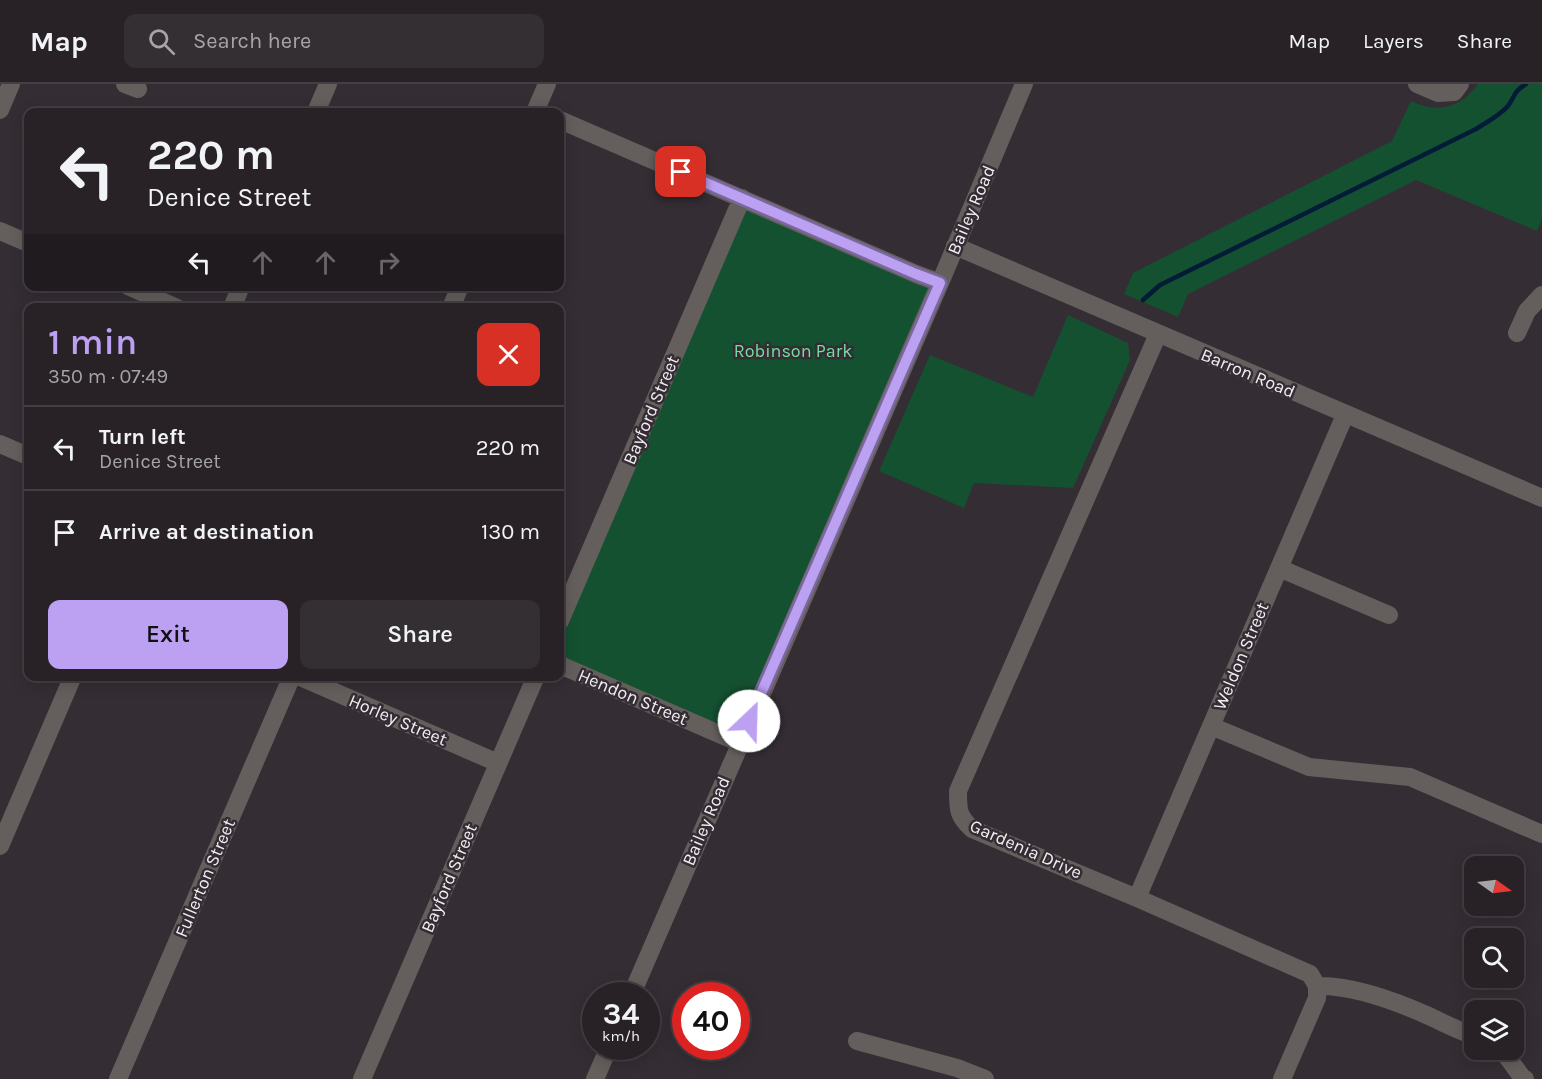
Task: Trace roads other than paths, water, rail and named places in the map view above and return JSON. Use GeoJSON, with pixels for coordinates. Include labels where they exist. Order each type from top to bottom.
{"type":"FeatureCollection","features":[{"type":"Feature","properties":{"kind":"street"},"geometry":{"type":"LineString","coordinates":[[0,110],[11,84]]}},
{"type":"Feature","properties":{"kind":"street"},"geometry":{"type":"LineString","coordinates":[[318,108],[328,84]]}},
{"type":"Feature","properties":{"kind":"street"},"geometry":{"type":"LineString","coordinates":[[539,108],[547,84]]}},
{"type":"Feature","properties":{"kind":"street","name":"Bailey Road"},"geometry":{"type":"LineString","coordinates":[[637,982],[1024,84]]}},
{"type":"Feature","properties":{"kind":"street"},"geometry":{"type":"LineString","coordinates":[[1417,84],[1438,93],[1454,92],[1460,84]]}},
{"type":"Feature","properties":{"kind":"street"},"geometry":{"type":"LineString","coordinates":[[564,122],[940,283]]}},
{"type":"Feature","properties":{"kind":"street","name":"Bayford Street"},"geometry":{"type":"LineString","coordinates":[[564,612],[742,198]]}},
{"type":"Feature","properties":{"kind":"street"},"geometry":{"type":"LineString","coordinates":[[0,231],[24,241]]}},
{"type":"Feature","properties":{"kind":"street","name":"Barron Road"},"geometry":{"type":"LineString","coordinates":[[955,246],[1542,498]]}},
{"type":"Feature","properties":{"kind":"street"},"geometry":{"type":"LineString","coordinates":[[139,291],[166,303]]}},
{"type":"Feature","properties":{"kind":"street"},"geometry":{"type":"LineString","coordinates":[[1517,333],[1527,311],[1542,295]]}},
{"type":"Feature","properties":{"kind":"street","name":"Gardenia Drive"},"geometry":{"type":"LineString","coordinates":[[1158,334],[958,791],[958,807],[961,819],[972,829],[1310,974],[1317,986]]}},
{"type":"Feature","properties":{"kind":"street","name":"Weldon Street"},"geometry":{"type":"LineString","coordinates":[[1137,898],[1345,415]]}},
{"type":"Feature","properties":{"kind":"street"},"geometry":{"type":"LineString","coordinates":[[0,444],[24,454]]}},
{"type":"Feature","properties":{"kind":"street"},"geometry":{"type":"LineString","coordinates":[[1279,568],[1389,615]]}},
{"type":"Feature","properties":{"kind":"street","name":"Hendon Street"},"geometry":{"type":"LineString","coordinates":[[564,667],[740,743]]}},
{"type":"Feature","properties":{"kind":"street"},"geometry":{"type":"LineString","coordinates":[[0,846],[71,681]]}},
{"type":"Feature","properties":{"kind":"street","name":"Fullerton Street"},"geometry":{"type":"LineString","coordinates":[[118,1079],[290,681]]}},
{"type":"Feature","properties":{"kind":"street","name":"Horley Street"},"geometry":{"type":"LineString","coordinates":[[309,681],[498,763]]}},
{"type":"Feature","properties":{"kind":"street","name":"Bayford Street"},"geometry":{"type":"LineString","coordinates":[[362,1079],[534,681]]}},
{"type":"Feature","properties":{"kind":"street"},"geometry":{"type":"LineString","coordinates":[[1211,726],[1309,767],[1410,777],[1542,834]]}},
{"type":"Feature","properties":{"kind":"street"},"geometry":{"type":"LineString","coordinates":[[1282,1079],[1317,998],[1317,986],[1333,985],[1361,991],[1464,1032]]}},
{"type":"Feature","properties":{"kind":"street"},"geometry":{"type":"LineString","coordinates":[[857,1041],[957,1068],[985,1079]]}},
{"type":"Feature","properties":{"kind":"street"},"geometry":{"type":"LineString","coordinates":[[595,1079],[603,1060]]}},
{"type":"Feature","properties":{"kind":"street"},"geometry":{"type":"LineString","coordinates":[[1509,1060],[1525,1079]]}},
{"type":"Feature","properties":{"kind":"waterway"},"geometry":{"type":"LineString","coordinates":[[1143,300],[1160,285],[1476,129],[1504,110],[1526,84]]}},
{"type":"Feature","properties":{"kind":"park label","name":"Robinson Park"},"geometry":{"type":"Point","coordinates":[793,351]}}]}
